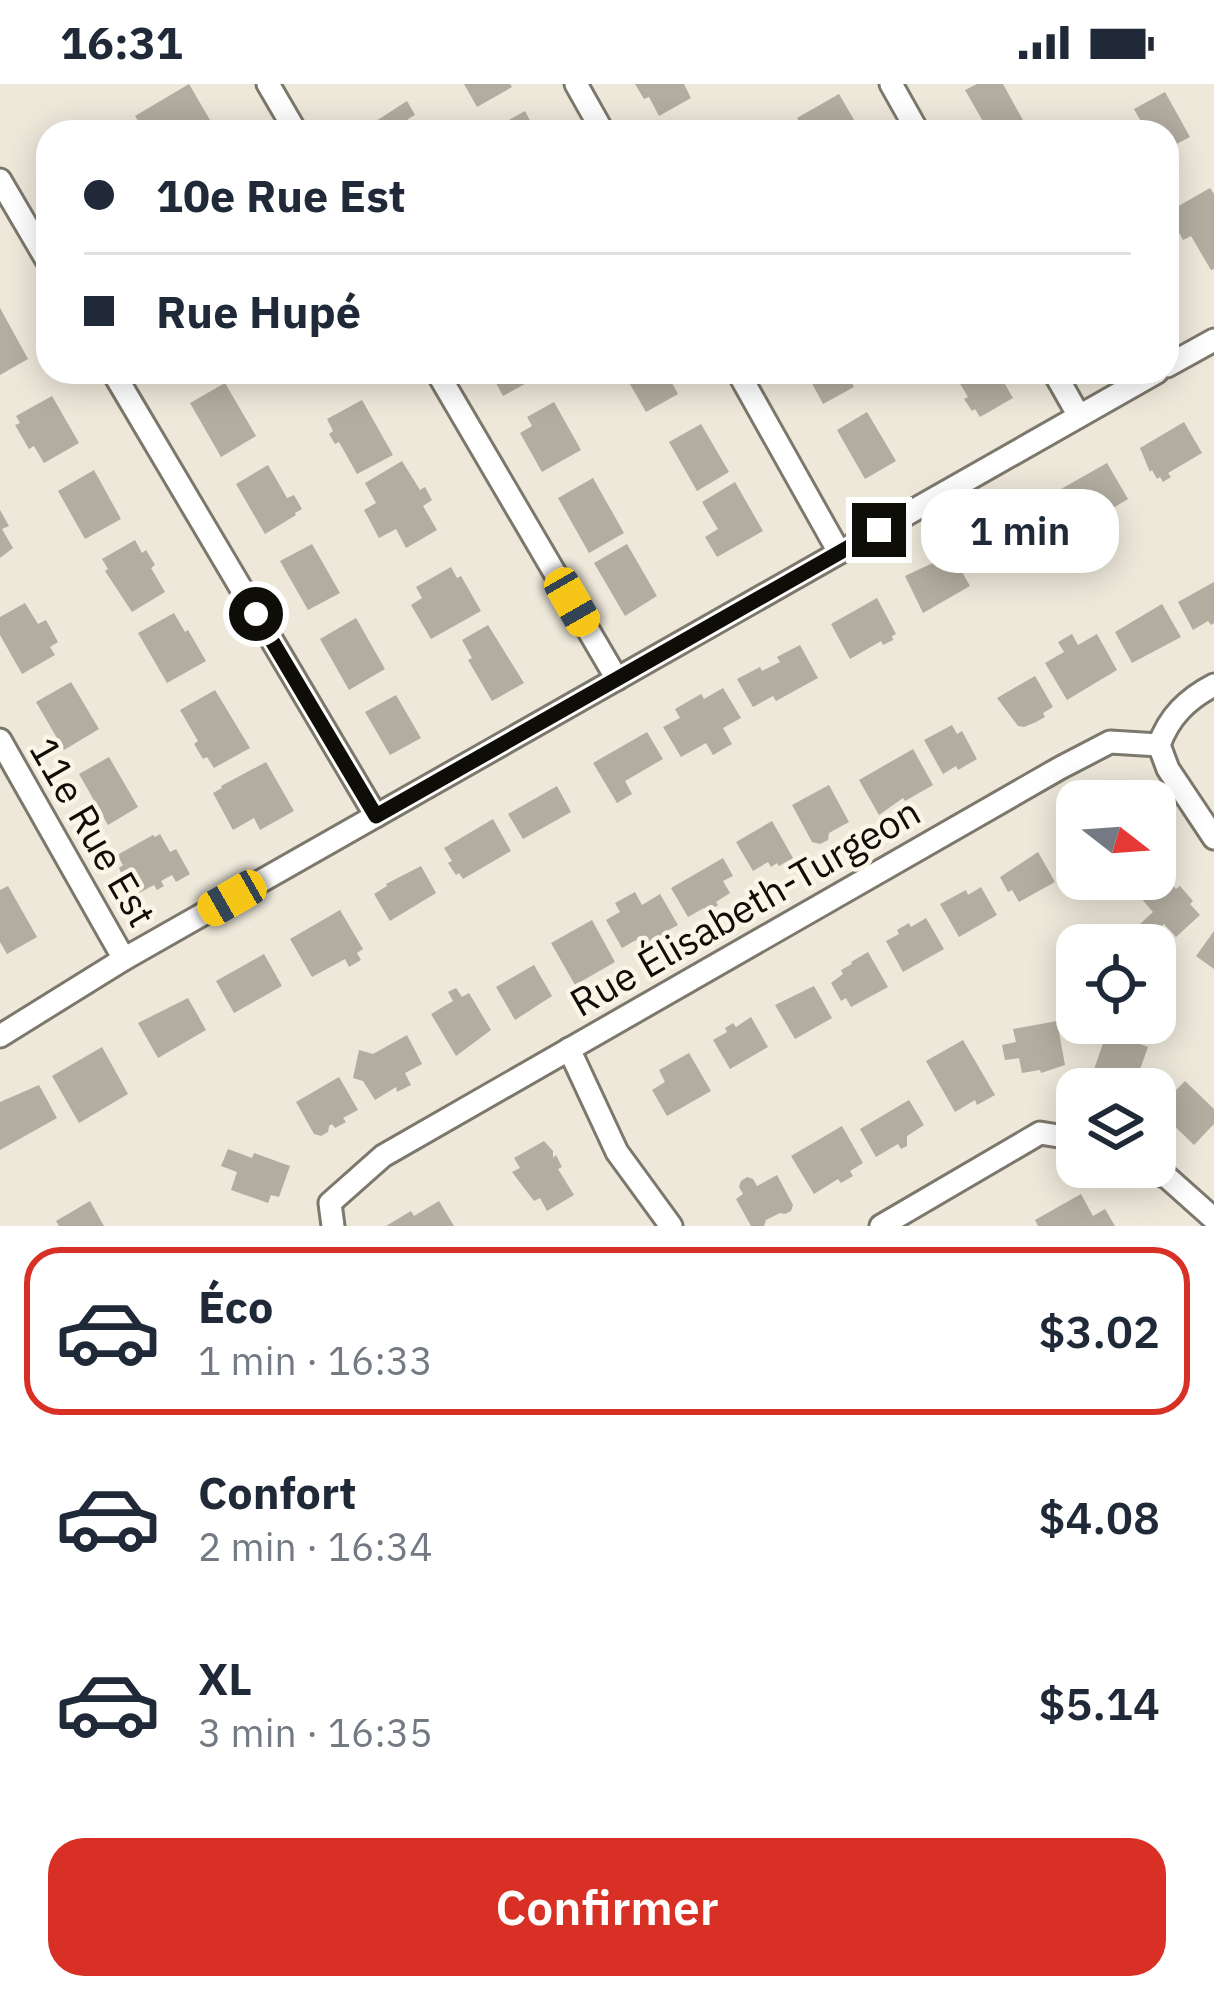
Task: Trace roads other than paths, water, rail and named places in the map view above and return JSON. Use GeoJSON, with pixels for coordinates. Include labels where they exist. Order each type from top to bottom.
{"type":"FeatureCollection","features":[{"type":"Feature","properties":{"kind":"street"},"geometry":{"type":"LineString","coordinates":[[268,84],[289,120]]}},
{"type":"Feature","properties":{"kind":"street"},"geometry":{"type":"LineString","coordinates":[[576,84],[596,120]]}},
{"type":"Feature","properties":{"kind":"street"},"geometry":{"type":"LineString","coordinates":[[891,84],[911,120]]}},
{"type":"Feature","properties":{"kind":"street"},"geometry":{"type":"LineString","coordinates":[[0,180],[36,242]]}},
{"type":"Feature","properties":{"kind":"street"},"geometry":{"type":"LineString","coordinates":[[1179,359],[1214,340]]}},
{"type":"Feature","properties":{"kind":"street"},"geometry":{"type":"LineString","coordinates":[[120,384],[376,816]]}},
{"type":"Feature","properties":{"kind":"street"},"geometry":{"type":"LineString","coordinates":[[444,384],[617,679]]}},
{"type":"Feature","properties":{"kind":"street"},"geometry":{"type":"LineString","coordinates":[[745,384],[839,552]]}},
{"type":"Feature","properties":{"kind":"street"},"geometry":{"type":"LineString","coordinates":[[1061,384],[1079,416]]}},
{"type":"Feature","properties":{"kind":"street"},"geometry":{"type":"LineString","coordinates":[[0,1036],[124,959],[1136,384]]}},
{"type":"Feature","properties":{"kind":"street"},"geometry":{"type":"LineString","coordinates":[[1214,685],[1167,722],[1159,745],[1168,769],[1214,838]]}},
{"type":"Feature","properties":{"kind":"street","name":"11e Rue Est"},"geometry":{"type":"LineString","coordinates":[[0,740],[124,959]]}},
{"type":"Feature","properties":{"kind":"street","name":"Rue Élisabeth-Turgeon"},"geometry":{"type":"LineString","coordinates":[[333,1226],[330,1204],[383,1156],[1110,742],[1159,745]]}},
{"type":"Feature","properties":{"kind":"street"},"geometry":{"type":"LineString","coordinates":[[569,1048],[617,1153],[671,1226]]}},
{"type":"Feature","properties":{"kind":"street"},"geometry":{"type":"LineString","coordinates":[[881,1226],[1040,1133],[1056,1136]]}},
{"type":"Feature","properties":{"kind":"street"},"geometry":{"type":"LineString","coordinates":[[1176,1185],[1214,1220]]}}]}
